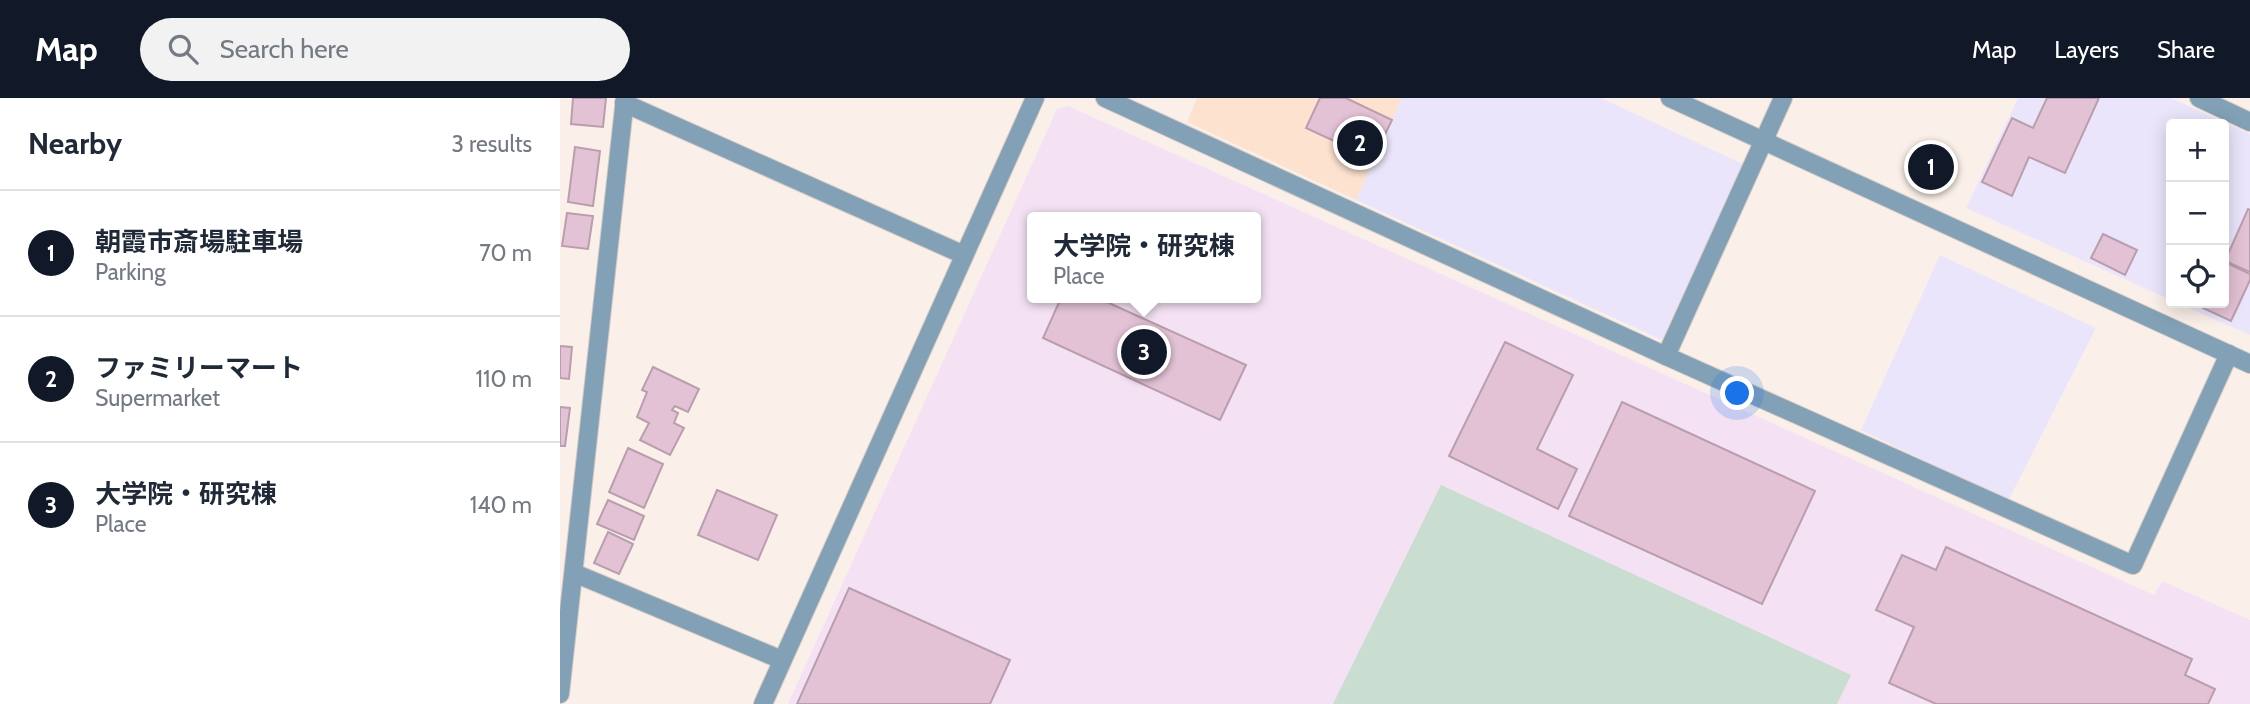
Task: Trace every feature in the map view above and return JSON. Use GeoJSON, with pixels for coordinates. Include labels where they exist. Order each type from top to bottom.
{"type":"FeatureCollection","features":[{"type":"Feature","properties":{"kind":"street"},"geometry":{"type":"LineString","coordinates":[[763,704],[1035,98]]}},
{"type":"Feature","properties":{"kind":"street"},"geometry":{"type":"LineString","coordinates":[[1105,98],[1666,356],[2133,565],[2229,354]]}},
{"type":"Feature","properties":{"kind":"street"},"geometry":{"type":"LineString","coordinates":[[1670,98],[2250,363]]}},
{"type":"Feature","properties":{"kind":"street"},"geometry":{"type":"LineString","coordinates":[[1666,356],[1783,98]]}},
{"type":"Feature","properties":{"kind":"street"},"geometry":{"type":"LineString","coordinates":[[2199,98],[2250,122]]}},
{"type":"Feature","properties":{"kind":"street"},"geometry":{"type":"LineString","coordinates":[[560,694],[624,101],[964,255]]}},
{"type":"Feature","properties":{"kind":"street"},"geometry":{"type":"LineString","coordinates":[[574,573],[782,660]]}},
{"type":"Feature","properties":{"kind":"shaded area"},"geometry":{"type":"Polygon","coordinates":[[[1197,98],[1402,98],[1356,200],[1187,122],[1197,98]]]}},
{"type":"Feature","properties":{"kind":"shaded area"},"geometry":{"type":"Polygon","coordinates":[[[1402,98],[1601,98],[1743,164],[1662,340],[1356,200],[1402,98]]]}},
{"type":"Feature","properties":{"kind":"shaded area"},"geometry":{"type":"Polygon","coordinates":[[[2018,98],[2171,98],[2217,119],[2166,119],[2166,298],[1966,208],[2018,98]]]}},
{"type":"Feature","properties":{"kind":"shaded area"},"geometry":{"type":"Polygon","coordinates":[[[1068,106],[2154,595],[2162,581],[2250,620],[2250,704],[788,704],[1057,109],[1068,106]]]}},
{"type":"Feature","properties":{"kind":"shaded area"},"geometry":{"type":"Polygon","coordinates":[[[2229,124],[2250,134],[2250,335],[2189,308],[2229,308],[2229,124]]]}},
{"type":"Feature","properties":{"kind":"shaded area"},"geometry":{"type":"Polygon","coordinates":[[[1940,255],[2096,328],[2008,501],[1861,430],[1940,255]]]}},
{"type":"Feature","properties":{"kind":"green space"},"geometry":{"type":"Polygon","coordinates":[[[1441,485],[1851,675],[1837,704],[1333,704],[1441,485]]]}},
{"type":"Feature","properties":{"kind":"building"},"geometry":{"type":"Polygon","coordinates":[[[573,98],[606,98],[603,127],[571,124],[573,98]]]}},
{"type":"Feature","properties":{"kind":"building"},"geometry":{"type":"Polygon","coordinates":[[[1320,98],[1346,98],[1392,120],[1373,159],[1306,128],[1320,98]]]}},
{"type":"Feature","properties":{"kind":"building"},"geometry":{"type":"Polygon","coordinates":[[[2047,98],[2099,98],[2065,173],[2029,157],[2012,196],[1982,182],[2012,118],[2033,128],[2047,98]]]}},
{"type":"Feature","properties":{"kind":"building"},"geometry":{"type":"Polygon","coordinates":[[[575,147],[600,151],[593,206],[568,202],[575,147]]]}},
{"type":"Feature","properties":{"kind":"building"},"geometry":{"type":"Polygon","coordinates":[[[2248,209],[2250,272],[2229,263],[2229,252],[2248,209]]]}},
{"type":"Feature","properties":{"kind":"building"},"geometry":{"type":"Polygon","coordinates":[[[567,213],[593,216],[588,249],[562,246],[567,213]]]}},
{"type":"Feature","properties":{"kind":"building"},"geometry":{"type":"Polygon","coordinates":[[[2103,234],[2137,250],[2125,275],[2091,258],[2103,234]]]}},
{"type":"Feature","properties":{"kind":"building"},"geometry":{"type":"Polygon","coordinates":[[[2229,264],[2250,274],[2250,280],[2231,321],[2203,308],[2229,308],[2229,264]]]}},
{"type":"Feature","properties":{"kind":"building"},"geometry":{"type":"Polygon","coordinates":[[[1059,303],[1109,303],[1246,365],[1220,420],[1043,338],[1059,303]]]}},
{"type":"Feature","properties":{"kind":"building"},"geometry":{"type":"Polygon","coordinates":[[[1505,342],[1573,375],[1537,449],[1577,469],[1558,509],[1449,456],[1505,342]]]}},
{"type":"Feature","properties":{"kind":"building"},"geometry":{"type":"Polygon","coordinates":[[[560,346],[572,347],[569,379],[560,378],[560,346]]]}},
{"type":"Feature","properties":{"kind":"building"},"geometry":{"type":"Polygon","coordinates":[[[653,367],[699,389],[688,412],[675,406],[672,410],[678,413],[674,423],[684,428],[670,455],[640,440],[649,423],[637,417],[647,392],[642,390],[653,367]]]}},
{"type":"Feature","properties":{"kind":"building"},"geometry":{"type":"Polygon","coordinates":[[[1622,402],[1815,491],[1762,604],[1569,516],[1622,402]]]}},
{"type":"Feature","properties":{"kind":"building"},"geometry":{"type":"Polygon","coordinates":[[[560,407],[570,408],[565,446],[560,446],[560,407]]]}},
{"type":"Feature","properties":{"kind":"building"},"geometry":{"type":"Polygon","coordinates":[[[628,448],[663,464],[644,508],[609,492],[628,448]]]}},
{"type":"Feature","properties":{"kind":"building"},"geometry":{"type":"Polygon","coordinates":[[[717,490],[777,515],[758,560],[698,535],[717,490]]]}},
{"type":"Feature","properties":{"kind":"building"},"geometry":{"type":"Polygon","coordinates":[[[608,500],[644,516],[634,540],[597,524],[608,500]]]}},
{"type":"Feature","properties":{"kind":"building"},"geometry":{"type":"Polygon","coordinates":[[[608,532],[633,544],[619,574],[594,563],[608,532]]]}},
{"type":"Feature","properties":{"kind":"building"},"geometry":{"type":"Polygon","coordinates":[[[1946,547],[2192,659],[2185,675],[2215,689],[2208,704],[1936,704],[1889,683],[1914,627],[1876,610],[1902,555],[1936,570],[1946,547]]]}},
{"type":"Feature","properties":{"kind":"building"},"geometry":{"type":"Polygon","coordinates":[[[849,588],[1010,660],[990,704],[797,704],[849,588]]]}},
{"type":"Feature","properties":{"kind":"place","name":"ファミリーマート"},"geometry":{"type":"Point","coordinates":[1360,143]}},
{"type":"Feature","properties":{"kind":"place","name":"朝霞市斎場駐車場"},"geometry":{"type":"Point","coordinates":[1931,167]}},
{"type":"Feature","properties":{"kind":"place","name":"大学院・研究棟"},"geometry":{"type":"Point","coordinates":[1144,352]}}]}
